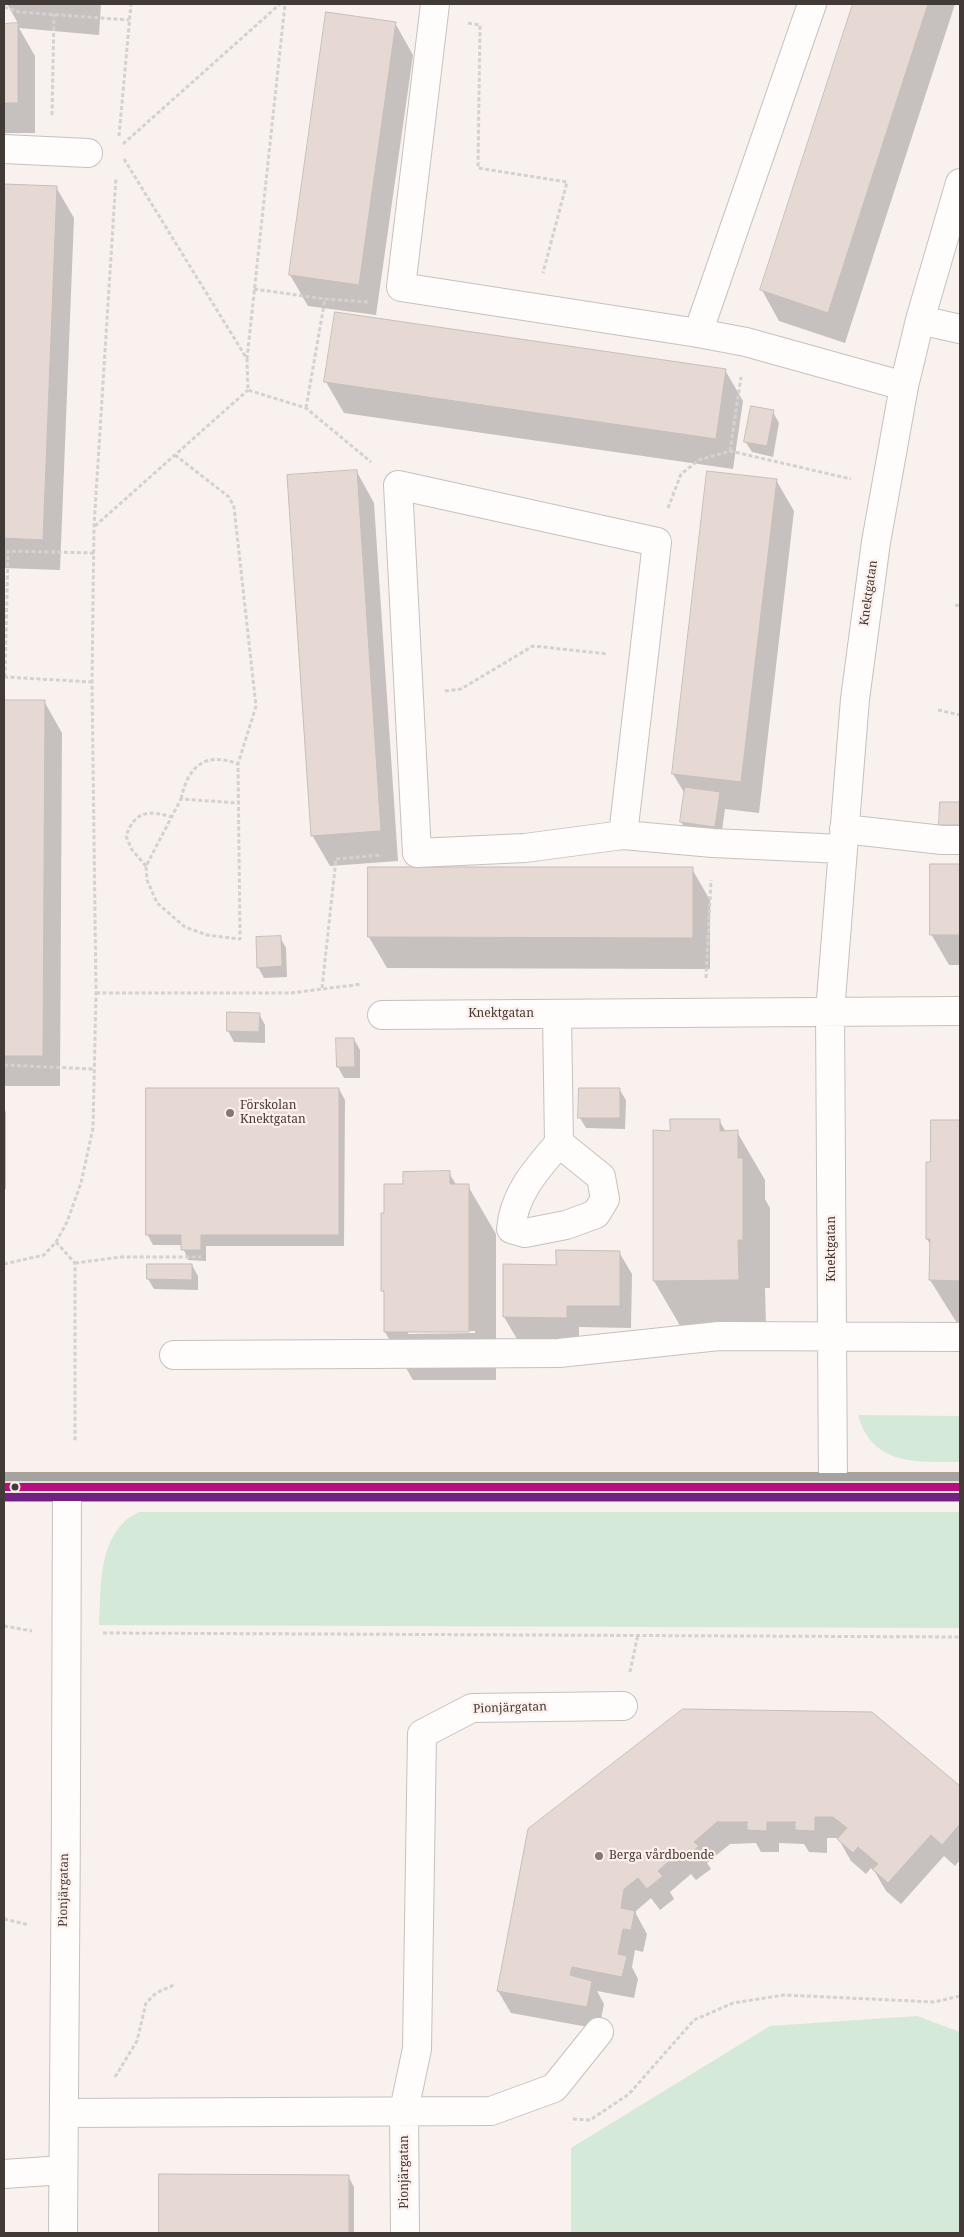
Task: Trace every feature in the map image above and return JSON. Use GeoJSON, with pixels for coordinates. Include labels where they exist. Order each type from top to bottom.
{"type":"FeatureCollection","features":[{"type":"Feature","properties":{"kind":"main road"},"geometry":{"type":"LineString","coordinates":[[4,1487],[960,1487]]}},
{"type":"Feature","properties":{"kind":"street"},"geometry":{"type":"LineString","coordinates":[[698,333],[812,4]]}},
{"type":"Feature","properties":{"kind":"street"},"geometry":{"type":"LineString","coordinates":[[434,11],[401,287],[746,342],[904,386]]}},
{"type":"Feature","properties":{"kind":"street"},"geometry":{"type":"LineString","coordinates":[[4,149],[88,153]]}},
{"type":"Feature","properties":{"kind":"street","name":"Knektgatan"},"geometry":{"type":"LineString","coordinates":[[833,1487],[830,1012],[855,699],[885,487],[904,386],[920,320],[960,183]]}},
{"type":"Feature","properties":{"kind":"street"},"geometry":{"type":"LineString","coordinates":[[920,320],[960,329]]}},
{"type":"Feature","properties":{"kind":"street"},"geometry":{"type":"LineString","coordinates":[[623,835],[657,542],[398,485],[417,853],[525,848],[623,835],[713,843],[843,839],[960,840]]}},
{"type":"Feature","properties":{"kind":"street","name":"Knektgatan"},"geometry":{"type":"LineString","coordinates":[[382,1015],[960,1011]]}},
{"type":"Feature","properties":{"kind":"street"},"geometry":{"type":"LineString","coordinates":[[557,1014],[559,1143]]}},
{"type":"Feature","properties":{"kind":"street"},"geometry":{"type":"LineString","coordinates":[[174,1355],[559,1353],[720,1336],[960,1337]]}},
{"type":"Feature","properties":{"kind":"street","name":"Pionjärgatan"},"geometry":{"type":"LineString","coordinates":[[63,2233],[63,2170],[77,2113],[67,1488]]}},
{"type":"Feature","properties":{"kind":"street","name":"Pionjärgatan"},"geometry":{"type":"LineString","coordinates":[[405,2233],[404,2110],[418,2049],[422,1734],[472,1708],[622,1706]]}},
{"type":"Feature","properties":{"kind":"street"},"geometry":{"type":"LineString","coordinates":[[77,2113],[491,2111],[554,2088],[600,2032]]}},
{"type":"Feature","properties":{"kind":"street"},"geometry":{"type":"LineString","coordinates":[[4,2174],[63,2170]]}},
{"type":"Feature","properties":{"kind":"path"},"geometry":{"type":"LineString","coordinates":[[130,4],[118,149],[280,4]]}},
{"type":"Feature","properties":{"kind":"path"},"geometry":{"type":"LineString","coordinates":[[248,390],[247,360],[285,4]]}},
{"type":"Feature","properties":{"kind":"path"},"geometry":{"type":"LineString","coordinates":[[4,7],[19,12],[129,20]]}},
{"type":"Feature","properties":{"kind":"path"},"geometry":{"type":"LineString","coordinates":[[434,11],[480,25],[478,168],[567,182],[534,307]]}},
{"type":"Feature","properties":{"kind":"path"},"geometry":{"type":"LineString","coordinates":[[52,151],[54,14]]}},
{"type":"Feature","properties":{"kind":"path"},"geometry":{"type":"LineString","coordinates":[[123,158],[247,360]]}},
{"type":"Feature","properties":{"kind":"path"},"geometry":{"type":"LineString","coordinates":[[4,1264],[44,1255],[56,1242],[67,1222],[81,1183],[93,1128],[96,993],[92,682],[94,526],[117,169]]}},
{"type":"Feature","properties":{"kind":"path"},"geometry":{"type":"LineString","coordinates":[[254,289],[324,299],[387,304],[401,287]]}},
{"type":"Feature","properties":{"kind":"path"},"geometry":{"type":"LineString","coordinates":[[306,408],[324,299]]}},
{"type":"Feature","properties":{"kind":"path"},"geometry":{"type":"LineString","coordinates":[[730,451],[746,342]]}},
{"type":"Feature","properties":{"kind":"path"},"geometry":{"type":"LineString","coordinates":[[248,390],[306,408],[398,485]]}},
{"type":"Feature","properties":{"kind":"path"},"geometry":{"type":"LineString","coordinates":[[94,526],[248,390]]}},
{"type":"Feature","properties":{"kind":"path"},"geometry":{"type":"LineString","coordinates":[[657,542],[681,474],[699,460],[730,451],[885,487]]}},
{"type":"Feature","properties":{"kind":"path"},"geometry":{"type":"LineString","coordinates":[[175,455],[229,496],[234,507],[256,706],[238,764],[240,938],[207,935],[185,927],[157,903],[147,880],[146,866],[181,799],[190,771],[205,762],[227,760],[238,764]]}},
{"type":"Feature","properties":{"kind":"path"},"geometry":{"type":"LineString","coordinates":[[92,682],[4,677],[6,551],[94,553]]}},
{"type":"Feature","properties":{"kind":"path"},"geometry":{"type":"LineString","coordinates":[[955,605],[960,606]]}},
{"type":"Feature","properties":{"kind":"path"},"geometry":{"type":"LineString","coordinates":[[409,695],[461,688],[533,646],[643,658]]}},
{"type":"Feature","properties":{"kind":"path"},"geometry":{"type":"LineString","coordinates":[[938,710],[960,715]]}},
{"type":"Feature","properties":{"kind":"path"},"geometry":{"type":"LineString","coordinates":[[181,799],[239,803]]}},
{"type":"Feature","properties":{"kind":"path"},"geometry":{"type":"LineString","coordinates":[[146,866],[132,850],[126,836],[131,823],[143,814],[159,813],[172,816]]}},
{"type":"Feature","properties":{"kind":"path"},"geometry":{"type":"LineString","coordinates":[[706,981],[713,843]]}},
{"type":"Feature","properties":{"kind":"path"},"geometry":{"type":"LineString","coordinates":[[322,988],[336,859],[417,853]]}},
{"type":"Feature","properties":{"kind":"path"},"geometry":{"type":"LineString","coordinates":[[96,993],[291,993],[371,983]]}},
{"type":"Feature","properties":{"kind":"path"},"geometry":{"type":"LineString","coordinates":[[4,1065],[94,1069]]}},
{"type":"Feature","properties":{"kind":"path"},"geometry":{"type":"LineString","coordinates":[[56,1242],[75,1263],[75,1441]]}},
{"type":"Feature","properties":{"kind":"path"},"geometry":{"type":"LineString","coordinates":[[75,1263],[121,1257],[200,1257]]}},
{"type":"Feature","properties":{"kind":"path"},"geometry":{"type":"LineString","coordinates":[[68,1632],[960,1637]]}},
{"type":"Feature","properties":{"kind":"path"},"geometry":{"type":"LineString","coordinates":[[77,2113],[137,2041],[146,2003],[156,1994],[176,1984]]}},
{"type":"Feature","properties":{"kind":"path"},"geometry":{"type":"LineString","coordinates":[[570,2119],[590,2120],[629,2094],[694,2020],[732,2003],[784,1995],[934,2002],[960,1996]]}},
{"type":"Feature","properties":{"kind":"green space"},"geometry":{"type":"Polygon","coordinates":[[[858,1415],[960,1416],[960,1462],[928,1462],[898,1458],[874,1444],[865,1432],[858,1415]]]}},
{"type":"Feature","properties":{"kind":"green space"},"geometry":{"type":"Polygon","coordinates":[[[139,1512],[960,1512],[960,1628],[99,1625],[102,1571],[109,1545],[123,1523],[139,1512]]]}},
{"type":"Feature","properties":{"kind":"green space"},"geometry":{"type":"Polygon","coordinates":[[[917,2016],[960,2032],[960,2233],[571,2233],[571,2148],[770,2026],[917,2016]]]}},
{"type":"Feature","properties":{"kind":"building"},"geometry":{"type":"Polygon","coordinates":[[[853,4],[928,4],[828,313],[760,290],[853,4]]]}},
{"type":"Feature","properties":{"kind":"building"},"geometry":{"type":"Polygon","coordinates":[[[326,12],[396,22],[359,285],[289,275],[326,12]]]}},
{"type":"Feature","properties":{"kind":"building"},"geometry":{"type":"Polygon","coordinates":[[[18,23],[18,103],[4,103],[4,24],[18,23]]]}},
{"type":"Feature","properties":{"kind":"building"},"geometry":{"type":"Polygon","coordinates":[[[4,184],[57,186],[43,540],[4,538],[4,184]]]}},
{"type":"Feature","properties":{"kind":"building"},"geometry":{"type":"Polygon","coordinates":[[[335,312],[726,369],[716,439],[324,382],[335,312]]]}},
{"type":"Feature","properties":{"kind":"building"},"geometry":{"type":"Polygon","coordinates":[[[751,406],[774,410],[767,446],[744,442],[751,406]]]}},
{"type":"Feature","properties":{"kind":"building"},"geometry":{"type":"Polygon","coordinates":[[[357,470],[381,831],[311,836],[287,475],[357,470]]]}},
{"type":"Feature","properties":{"kind":"building"},"geometry":{"type":"Polygon","coordinates":[[[707,471],[777,479],[741,782],[672,774],[707,471]]]}},
{"type":"Feature","properties":{"kind":"building"},"geometry":{"type":"Polygon","coordinates":[[[4,700],[45,700],[43,1056],[4,1056],[4,700]]]}},
{"type":"Feature","properties":{"kind":"building"},"geometry":{"type":"Polygon","coordinates":[[[685,787],[720,792],[715,827],[680,822],[685,787]]]}},
{"type":"Feature","properties":{"kind":"building"},"geometry":{"type":"Polygon","coordinates":[[[940,802],[960,802],[960,825],[939,825],[940,802]]]}},
{"type":"Feature","properties":{"kind":"building"},"geometry":{"type":"Polygon","coordinates":[[[930,864],[960,864],[960,935],[930,935],[930,864]]]}},
{"type":"Feature","properties":{"kind":"building"},"geometry":{"type":"Polygon","coordinates":[[[368,867],[693,867],[693,938],[368,937],[368,867]]]}},
{"type":"Feature","properties":{"kind":"building"},"geometry":{"type":"Polygon","coordinates":[[[281,936],[282,966],[257,968],[256,937],[281,936]]]}},
{"type":"Feature","properties":{"kind":"building"},"geometry":{"type":"Polygon","coordinates":[[[227,1012],[260,1013],[259,1032],[227,1031],[227,1012]]]}},
{"type":"Feature","properties":{"kind":"building"},"geometry":{"type":"Polygon","coordinates":[[[336,1038],[354,1038],[355,1067],[337,1067],[336,1038]]]}},
{"type":"Feature","properties":{"kind":"building"},"geometry":{"type":"Polygon","coordinates":[[[146,1088],[339,1088],[339,1235],[201,1235],[201,1250],[181,1250],[181,1235],[146,1235],[146,1088]]]}},
{"type":"Feature","properties":{"kind":"building"},"geometry":{"type":"Polygon","coordinates":[[[579,1088],[620,1088],[620,1118],[578,1118],[579,1088]]]}},
{"type":"Feature","properties":{"kind":"building"},"geometry":{"type":"Polygon","coordinates":[[[670,1119],[720,1119],[720,1131],[738,1130],[738,1158],[743,1158],[743,1240],[738,1240],[739,1280],[653,1281],[653,1130],[670,1131],[670,1119]]]}},
{"type":"Feature","properties":{"kind":"building"},"geometry":{"type":"Polygon","coordinates":[[[931,1120],[960,1120],[960,1281],[929,1280],[930,1239],[926,1239],[926,1162],[930,1162],[931,1120]]]}},
{"type":"Feature","properties":{"kind":"building"},"geometry":{"type":"Polygon","coordinates":[[[450,1171],[450,1184],[469,1184],[469,1332],[384,1332],[384,1291],[381,1291],[381,1213],[384,1213],[384,1184],[403,1184],[403,1172],[450,1171]]]}},
{"type":"Feature","properties":{"kind":"building"},"geometry":{"type":"Polygon","coordinates":[[[556,1250],[620,1251],[620,1306],[567,1306],[567,1318],[503,1317],[503,1264],[556,1265],[556,1250]]]}},
{"type":"Feature","properties":{"kind":"building"},"geometry":{"type":"Polygon","coordinates":[[[147,1264],[192,1264],[192,1280],[147,1279],[147,1264]]]}},
{"type":"Feature","properties":{"kind":"building","name":"Berga vårdboende"},"geometry":{"type":"Polygon","coordinates":[[[683,1709],[872,1712],[960,1786],[960,1824],[942,1845],[931,1835],[888,1883],[872,1869],[878,1864],[858,1847],[853,1853],[837,1839],[847,1828],[833,1817],[815,1817],[815,1831],[795,1830],[795,1822],[767,1822],[767,1831],[747,1830],[747,1822],[717,1822],[694,1842],[699,1846],[683,1859],[678,1853],[658,1871],[663,1876],[647,1889],[638,1878],[624,1889],[621,1908],[635,1911],[631,1930],[623,1929],[618,1954],[627,1956],[622,1977],[572,1967],[570,1975],[592,1981],[587,2007],[497,1991],[528,1829],[683,1709]]]}},
{"type":"Feature","properties":{"kind":"building"},"geometry":{"type":"Polygon","coordinates":[[[159,2174],[349,2175],[349,2233],[159,2233],[159,2174]]]}},
{"type":"Feature","properties":{"kind":"transit line"},"geometry":{"type":"LineString","coordinates":[[4,1477],[960,1477]]}},
{"type":"Feature","properties":{"kind":"transit line"},"geometry":{"type":"LineString","coordinates":[[4,1487],[960,1487]]}},
{"type":"Feature","properties":{"kind":"transit line"},"geometry":{"type":"LineString","coordinates":[[4,1497],[960,1497]]}},
{"type":"Feature","properties":{"kind":"place","name":"Förskolan Knektgatan"},"geometry":{"type":"Point","coordinates":[230,1113]}},
{"type":"Feature","properties":{"kind":"place","name":"Berga vårdboende"},"geometry":{"type":"Point","coordinates":[599,1856]}}]}
